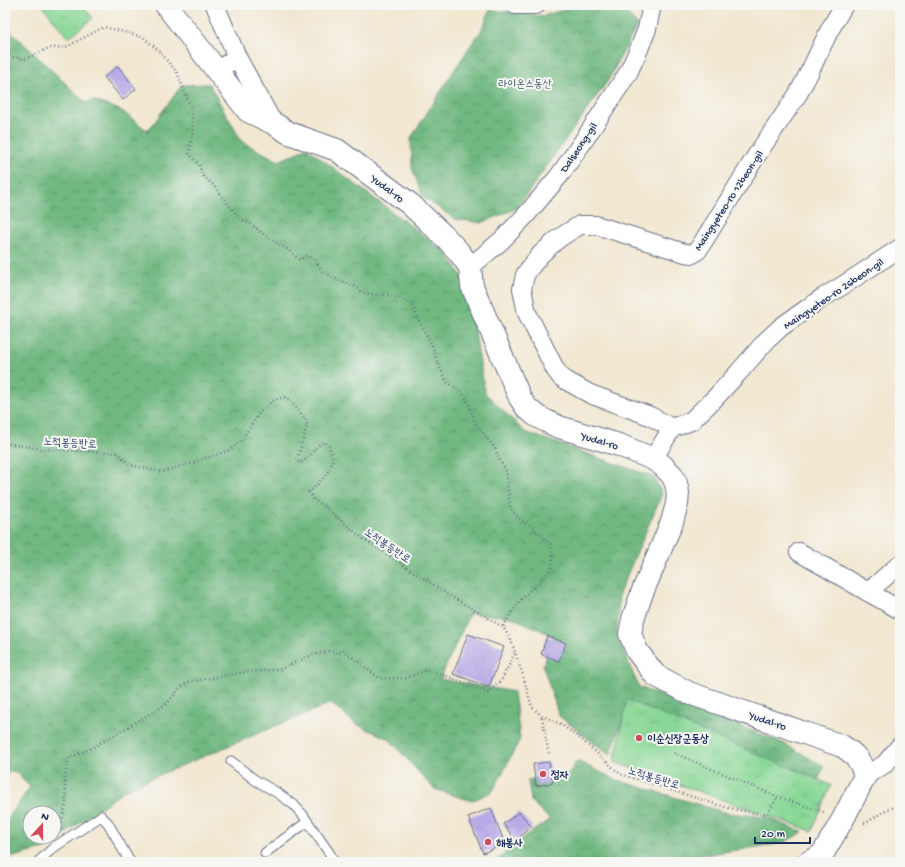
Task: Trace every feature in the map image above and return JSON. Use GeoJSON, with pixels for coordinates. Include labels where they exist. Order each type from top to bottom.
{"type":"FeatureCollection","features":[{"type":"Feature","properties":{"kind":"street","name":"Yudal-ro"},"geometry":{"type":"LineString","coordinates":[[166,5],[248,111],[273,123],[289,133],[336,150],[410,204],[458,251],[470,267],[472,286],[520,398],[526,407],[535,415],[559,427],[619,445],[653,459],[662,465],[672,475],[676,483],[678,493],[677,504],[672,522],[642,593],[633,619],[630,634],[637,651],[655,675],[689,693],[842,746],[850,750],[856,756],[862,766],[865,776]]}},
{"type":"Feature","properties":{"kind":"street"},"geometry":{"type":"LineString","coordinates":[[215,5],[237,57],[273,123]]}},
{"type":"Feature","properties":{"kind":"street"},"geometry":{"type":"LineString","coordinates":[[515,5],[536,5]]}},
{"type":"Feature","properties":{"kind":"street","name":"Dalseong-gil"},"geometry":{"type":"LineString","coordinates":[[470,267],[502,240],[526,215],[559,176],[582,143],[628,73],[640,49],[649,22],[651,9],[649,5]]}},
{"type":"Feature","properties":{"kind":"street","name":"Maingyeteo-ro 12beon-gil"},"geometry":{"type":"LineString","coordinates":[[672,428],[650,416],[590,394],[561,376],[555,369],[527,313],[522,289],[525,275],[541,254],[567,232],[580,225],[596,225],[685,253],[693,254],[698,250],[758,153],[798,94],[828,31],[844,5]]}},
{"type":"Feature","properties":{"kind":"street"},"geometry":{"type":"LineString","coordinates":[[217,71],[237,57]]}},
{"type":"Feature","properties":{"kind":"street","name":"Maingyeteo-ro 26beon-gil"},"geometry":{"type":"LineString","coordinates":[[672,428],[691,420],[715,398],[766,341],[781,327],[822,298],[900,248]]}},
{"type":"Feature","properties":{"kind":"street"},"geometry":{"type":"LineString","coordinates":[[653,459],[672,428]]}},
{"type":"Feature","properties":{"kind":"street"},"geometry":{"type":"LineString","coordinates":[[799,552],[900,610]]}},
{"type":"Feature","properties":{"kind":"street"},"geometry":{"type":"LineString","coordinates":[[868,592],[900,564]]}},
{"type":"Feature","properties":{"kind":"street"},"geometry":{"type":"LineString","coordinates":[[821,860],[865,776],[885,764],[900,746]]}},
{"type":"Feature","properties":{"kind":"lane"},"geometry":{"type":"LineString","coordinates":[[231,761],[255,780],[293,804],[308,822],[334,862]]}},
{"type":"Feature","properties":{"kind":"lane"},"geometry":{"type":"LineString","coordinates":[[38,862],[53,848],[100,816],[108,823],[130,862]]}},
{"type":"Feature","properties":{"kind":"lane"},"geometry":{"type":"LineString","coordinates":[[265,853],[308,822]]}},
{"type":"Feature","properties":{"kind":"path"},"geometry":{"type":"LineString","coordinates":[[5,56],[26,58],[49,48],[66,47],[104,27],[143,37],[158,50],[177,72],[191,108],[193,130],[189,154],[199,164],[202,175],[214,186],[239,218],[251,224],[300,260],[306,256],[315,259],[322,271],[334,278],[356,287],[360,292],[388,295],[408,302],[412,306],[433,347],[436,359],[447,382],[461,392],[466,398],[476,424],[495,448],[506,471],[510,507],[517,517],[532,526],[550,544],[554,554],[552,567],[543,579],[517,604],[503,627]]}},
{"type":"Feature","properties":{"kind":"path","name":"노적봉등반로"},"geometry":{"type":"LineString","coordinates":[[5,443],[42,449],[117,453],[131,465],[161,472],[230,450],[240,442],[260,412],[274,400],[285,397],[289,399],[306,420],[307,426],[297,460],[300,463],[304,462],[318,445],[323,442],[329,445],[333,460],[329,471],[324,478],[309,492],[314,500],[324,506],[367,541],[444,592],[503,627],[511,640],[516,653],[532,707],[542,716],[559,723],[580,738],[620,774],[725,807],[750,812],[767,814],[778,797]]}},
{"type":"Feature","properties":{"kind":"path"},"geometry":{"type":"LineString","coordinates":[[53,848],[66,805],[65,776],[70,758],[92,748],[165,705],[181,687],[189,682],[238,673],[281,669],[312,655],[329,651],[339,653],[343,650],[379,678],[406,678],[427,670],[452,678],[488,693],[502,679],[516,653]]}},
{"type":"Feature","properties":{"kind":"path"},"geometry":{"type":"LineString","coordinates":[[542,716],[549,755]]}},
{"type":"Feature","properties":{"kind":"path"},"geometry":{"type":"LineString","coordinates":[[674,753],[778,797],[843,819],[866,823],[882,812],[892,807],[900,806]]}},
{"type":"Feature","properties":{"kind":"green space"},"geometry":{"type":"Polygon","coordinates":[[[42,5],[82,5],[93,18],[68,38],[42,5]]]}},
{"type":"Feature","properties":{"kind":"green space","name":"라이온스동산"},"geometry":{"type":"Polygon","coordinates":[[[580,5],[609,5],[623,8],[637,25],[609,79],[517,208],[482,223],[455,219],[423,197],[412,168],[411,138],[481,31],[490,10],[543,16],[580,5]]]}},
{"type":"Feature","properties":{"kind":"green space"},"geometry":{"type":"Polygon","coordinates":[[[5,26],[86,103],[93,100],[122,111],[148,131],[182,85],[209,84],[242,142],[279,161],[307,148],[447,253],[462,276],[470,303],[485,393],[525,432],[654,477],[662,494],[619,594],[617,637],[639,687],[781,742],[824,766],[814,791],[627,708],[610,755],[559,716],[543,666],[554,636],[511,617],[470,613],[440,679],[514,692],[520,739],[493,791],[472,801],[434,789],[389,739],[356,724],[331,703],[126,789],[62,836],[62,805],[22,805],[22,845],[49,845],[44,849],[13,857],[5,842],[5,823],[30,787],[14,771],[5,774],[5,26]]]}},
{"type":"Feature","properties":{"kind":"green space"},"geometry":{"type":"Polygon","coordinates":[[[627,700],[831,785],[812,831],[614,762],[627,700]]]}},
{"type":"Feature","properties":{"kind":"green space"},"geometry":{"type":"Polygon","coordinates":[[[577,761],[617,780],[727,813],[766,817],[803,832],[783,843],[659,862],[495,862],[525,836],[550,820],[531,801],[528,780],[569,773],[577,761]]]}},
{"type":"Feature","properties":{"kind":"building"},"geometry":{"type":"Polygon","coordinates":[[[118,66],[136,89],[123,100],[104,77],[118,66]]]}},
{"type":"Feature","properties":{"kind":"building"},"geometry":{"type":"Polygon","coordinates":[[[468,634],[504,647],[489,687],[453,674],[468,634]]]}},
{"type":"Feature","properties":{"kind":"building"},"geometry":{"type":"Polygon","coordinates":[[[547,636],[566,643],[559,661],[541,654],[547,636]]]}},
{"type":"Feature","properties":{"kind":"building","name":"정자"},"geometry":{"type":"Polygon","coordinates":[[[549,762],[553,783],[536,786],[533,764],[549,762]]]}},
{"type":"Feature","properties":{"kind":"building"},"geometry":{"type":"Polygon","coordinates":[[[491,808],[505,844],[483,853],[468,817],[491,808]]]}},
{"type":"Feature","properties":{"kind":"building"},"geometry":{"type":"Polygon","coordinates":[[[519,812],[532,827],[516,840],[503,824],[519,812]]]}},
{"type":"Feature","properties":{"kind":"place","name":"이순신장군동상"},"geometry":{"type":"Point","coordinates":[639,738]}},
{"type":"Feature","properties":{"kind":"place","name":"정자"},"geometry":{"type":"Point","coordinates":[543,774]}},
{"type":"Feature","properties":{"kind":"place","name":"해봉사"},"geometry":{"type":"Point","coordinates":[488,842]}}]}
